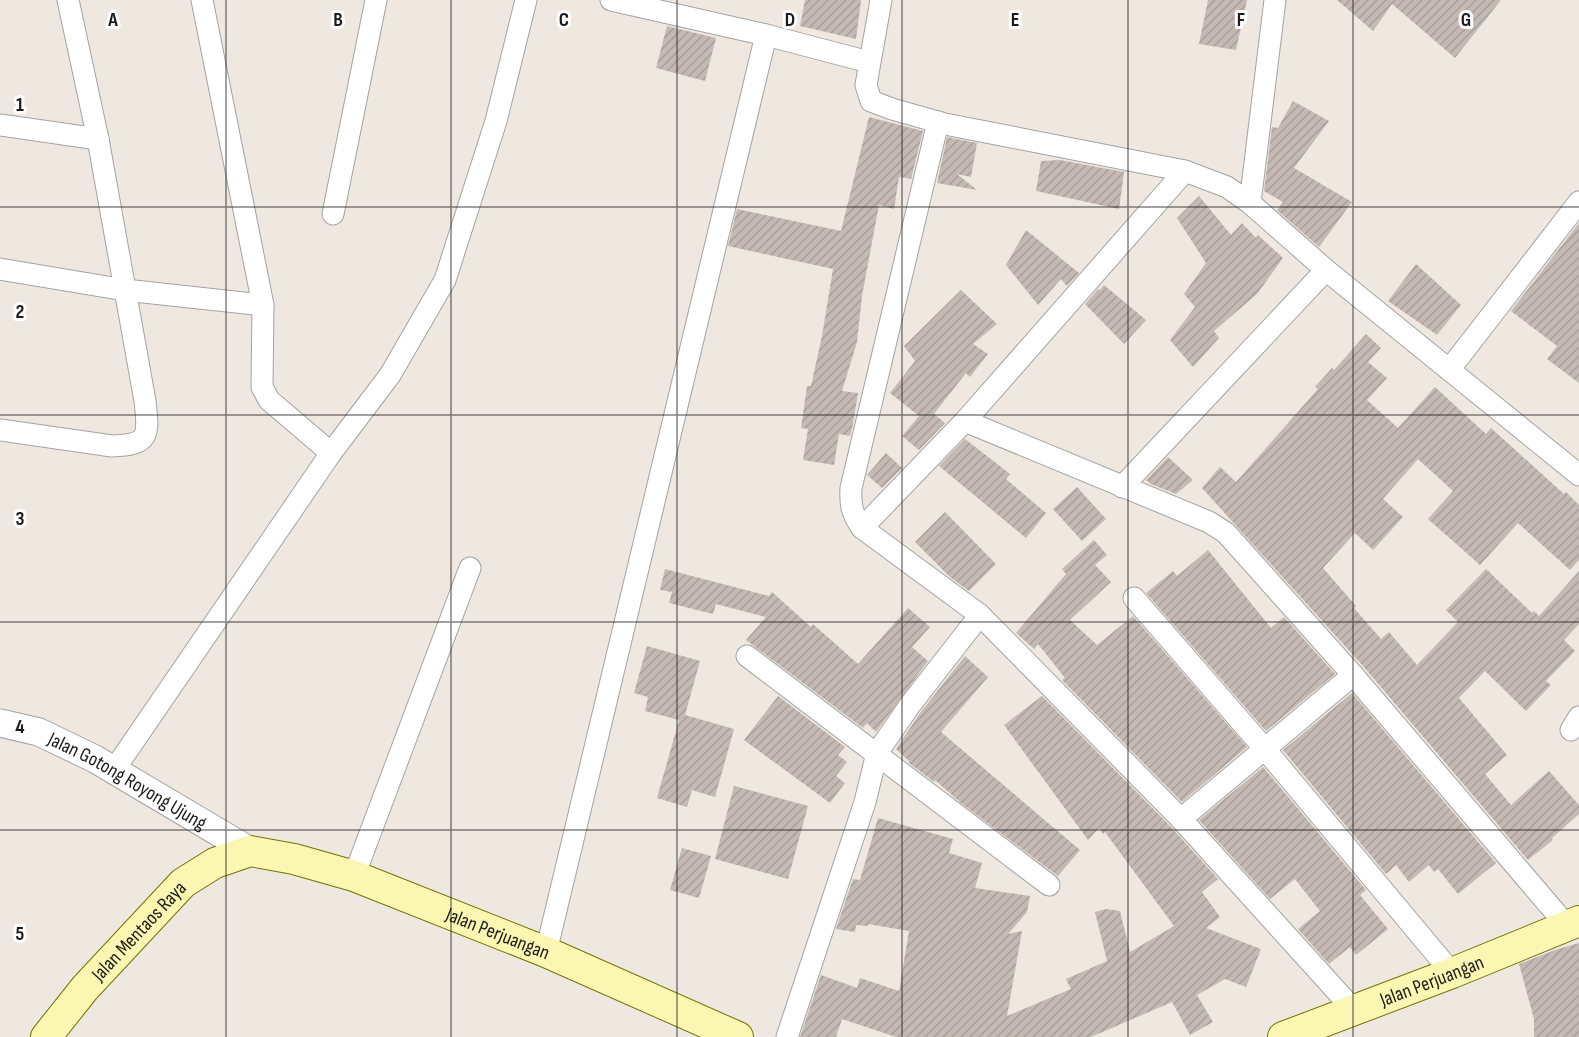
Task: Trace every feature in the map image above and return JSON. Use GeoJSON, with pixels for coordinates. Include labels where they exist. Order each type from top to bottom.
{"type":"FeatureCollection","features":[{"type":"Feature","properties":{"kind":"main road","name":"Jalan Perjuangan"},"geometry":{"type":"LineString","coordinates":[[250,851],[294,859],[354,876],[546,952],[695,1028],[738,1037]]}},
{"type":"Feature","properties":{"kind":"main road","name":"Jalan Mentaos Raya"},"geometry":{"type":"LineString","coordinates":[[46,1037],[85,988],[183,883],[215,863],[250,851]]}},
{"type":"Feature","properties":{"kind":"main road","name":"Jalan Perjuangan"},"geometry":{"type":"LineString","coordinates":[[1283,1037],[1573,924]]}},
{"type":"Feature","properties":{"kind":"street"},"geometry":{"type":"LineString","coordinates":[[0,430],[112,446],[131,446],[138,443],[144,436],[148,425],[146,401],[98,139],[68,0]]}},
{"type":"Feature","properties":{"kind":"street"},"geometry":{"type":"LineString","coordinates":[[202,0],[263,305],[262,387],[269,400],[332,453]]}},
{"type":"Feature","properties":{"kind":"street"},"geometry":{"type":"LineString","coordinates":[[333,214],[376,0]]}},
{"type":"Feature","properties":{"kind":"street"},"geometry":{"type":"LineString","coordinates":[[114,770],[332,453],[390,375],[445,280],[496,120],[525,0]]}},
{"type":"Feature","properties":{"kind":"street"},"geometry":{"type":"LineString","coordinates":[[611,0],[766,35],[869,62]]}},
{"type":"Feature","properties":{"kind":"street"},"geometry":{"type":"LineString","coordinates":[[880,0],[866,85],[871,101],[938,122],[1185,171],[1227,187],[1250,203],[1326,270],[1578,473]]}},
{"type":"Feature","properties":{"kind":"street"},"geometry":{"type":"LineString","coordinates":[[1250,203],[1275,0]]}},
{"type":"Feature","properties":{"kind":"street"},"geometry":{"type":"LineString","coordinates":[[546,952],[766,35]]}},
{"type":"Feature","properties":{"kind":"street"},"geometry":{"type":"LineString","coordinates":[[938,122],[851,488],[853,515],[862,528],[980,615],[1181,819],[1353,1009]]}},
{"type":"Feature","properties":{"kind":"street"},"geometry":{"type":"LineString","coordinates":[[0,124],[98,139]]}},
{"type":"Feature","properties":{"kind":"street"},"geometry":{"type":"LineString","coordinates":[[862,528],[964,421],[1185,171]]}},
{"type":"Feature","properties":{"kind":"street"},"geometry":{"type":"LineString","coordinates":[[1449,370],[1579,202]]}},
{"type":"Feature","properties":{"kind":"street"},"geometry":{"type":"LineString","coordinates":[[0,269],[125,290],[263,305]]}},
{"type":"Feature","properties":{"kind":"street"},"geometry":{"type":"LineString","coordinates":[[1122,487],[1326,270]]}},
{"type":"Feature","properties":{"kind":"street"},"geometry":{"type":"LineString","coordinates":[[964,421],[1209,522],[1226,533],[1573,924]]}},
{"type":"Feature","properties":{"kind":"street"},"geometry":{"type":"LineString","coordinates":[[354,876],[470,568]]}},
{"type":"Feature","properties":{"kind":"street"},"geometry":{"type":"LineString","coordinates":[[1134,598],[1264,748],[1452,973]]}},
{"type":"Feature","properties":{"kind":"street"},"geometry":{"type":"LineString","coordinates":[[787,1037],[866,802],[877,753],[910,705],[980,615]]}},
{"type":"Feature","properties":{"kind":"street"},"geometry":{"type":"LineString","coordinates":[[747,656],[1049,885]]}},
{"type":"Feature","properties":{"kind":"street"},"geometry":{"type":"LineString","coordinates":[[1181,819],[1353,675]]}},
{"type":"Feature","properties":{"kind":"street","name":"Jalan Gotong Royong Ujung"},"geometry":{"type":"LineString","coordinates":[[0,723],[39,732],[114,770],[250,851]]}},
{"type":"Feature","properties":{"kind":"building"},"geometry":{"type":"Polygon","coordinates":[[[805,0],[861,0],[856,39],[800,26],[805,0]]]}},
{"type":"Feature","properties":{"kind":"building"},"geometry":{"type":"Polygon","coordinates":[[[1208,0],[1247,0],[1236,50],[1199,44],[1208,0]]]}},
{"type":"Feature","properties":{"kind":"building"},"geometry":{"type":"Polygon","coordinates":[[[1337,0],[1501,0],[1455,58],[1392,4],[1373,31],[1337,0]]]}},
{"type":"Feature","properties":{"kind":"building"},"geometry":{"type":"Polygon","coordinates":[[[667,26],[716,38],[705,81],[656,68],[667,26]]]}},
{"type":"Feature","properties":{"kind":"building"},"geometry":{"type":"Polygon","coordinates":[[[1293,101],[1329,121],[1294,168],[1352,202],[1319,247],[1277,210],[1283,202],[1264,191],[1272,127],[1278,128],[1293,101]]]}},
{"type":"Feature","properties":{"kind":"building"},"geometry":{"type":"Polygon","coordinates":[[[869,117],[923,131],[911,179],[899,177],[894,209],[879,205],[862,296],[857,342],[842,391],[858,393],[853,424],[850,436],[839,434],[834,465],[803,460],[808,429],[801,428],[807,386],[811,386],[822,336],[833,269],[728,246],[737,209],[841,231],[869,117]]]}},
{"type":"Feature","properties":{"kind":"building"},"geometry":{"type":"Polygon","coordinates":[[[947,137],[977,143],[971,177],[957,174],[977,190],[937,183],[947,137]]]}},
{"type":"Feature","properties":{"kind":"building"},"geometry":{"type":"Polygon","coordinates":[[[1060,160],[1124,172],[1119,209],[1036,191],[1041,161],[1060,160]]]}},
{"type":"Feature","properties":{"kind":"building"},"geometry":{"type":"Polygon","coordinates":[[[1199,196],[1231,235],[1242,223],[1256,238],[1258,235],[1283,258],[1257,294],[1214,331],[1219,338],[1193,367],[1170,340],[1195,307],[1184,294],[1206,263],[1177,218],[1199,196]]]}},
{"type":"Feature","properties":{"kind":"building"},"geometry":{"type":"Polygon","coordinates":[[[1579,223],[1579,383],[1547,359],[1557,346],[1511,311],[1579,223]]]}},
{"type":"Feature","properties":{"kind":"building"},"geometry":{"type":"Polygon","coordinates":[[[1026,230],[1079,273],[1067,286],[1061,279],[1038,305],[1006,265],[1026,230]]]}},
{"type":"Feature","properties":{"kind":"building"},"geometry":{"type":"Polygon","coordinates":[[[1416,264],[1461,305],[1437,335],[1388,301],[1416,264]]]}},
{"type":"Feature","properties":{"kind":"building"},"geometry":{"type":"Polygon","coordinates":[[[1104,285],[1146,320],[1124,344],[1085,304],[1104,285]]]}},
{"type":"Feature","properties":{"kind":"building"},"geometry":{"type":"Polygon","coordinates":[[[961,290],[997,324],[973,344],[988,354],[970,377],[966,373],[934,414],[945,423],[919,450],[902,436],[919,416],[890,393],[915,361],[904,346],[961,290]]]}},
{"type":"Feature","properties":{"kind":"building"},"geometry":{"type":"Polygon","coordinates":[[[1366,334],[1381,348],[1368,362],[1387,378],[1367,400],[1398,428],[1435,387],[1486,434],[1491,428],[1579,505],[1579,560],[1570,570],[1518,523],[1480,565],[1428,519],[1453,491],[1418,459],[1383,499],[1403,517],[1373,550],[1355,533],[1323,568],[1381,639],[1389,632],[1417,665],[1458,622],[1446,610],[1486,569],[1532,613],[1534,611],[1539,616],[1579,571],[1579,624],[1564,640],[1575,651],[1546,681],[1551,685],[1526,711],[1485,671],[1459,698],[1507,755],[1485,774],[1511,805],[1549,771],[1579,805],[1579,814],[1552,838],[1553,840],[1528,860],[1363,666],[1202,488],[1220,467],[1236,482],[1318,389],[1315,387],[1332,368],[1334,370],[1366,334]]]}},
{"type":"Feature","properties":{"kind":"building"},"geometry":{"type":"Polygon","coordinates":[[[965,439],[1010,474],[1006,479],[1046,513],[1026,538],[939,466],[965,439]]]}},
{"type":"Feature","properties":{"kind":"building"},"geometry":{"type":"Polygon","coordinates":[[[886,453],[902,468],[882,488],[867,475],[886,453]]]}},
{"type":"Feature","properties":{"kind":"building"},"geometry":{"type":"Polygon","coordinates":[[[1168,457],[1193,480],[1176,494],[1146,480],[1168,457]]]}},
{"type":"Feature","properties":{"kind":"building"},"geometry":{"type":"Polygon","coordinates":[[[1077,487],[1106,519],[1082,541],[1053,509],[1077,487]]]}},
{"type":"Feature","properties":{"kind":"building"},"geometry":{"type":"Polygon","coordinates":[[[945,512],[996,564],[969,591],[950,577],[915,542],[945,512]]]}},
{"type":"Feature","properties":{"kind":"building"},"geometry":{"type":"Polygon","coordinates":[[[1094,540],[1107,555],[1095,565],[1111,582],[1070,620],[1097,645],[1133,616],[1247,747],[1182,802],[1062,680],[1065,678],[1038,644],[1034,649],[1016,633],[1066,574],[1062,569],[1094,540]]]}},
{"type":"Feature","properties":{"kind":"building"},"geometry":{"type":"Polygon","coordinates":[[[1208,550],[1271,628],[1284,617],[1335,674],[1266,731],[1146,593],[1173,571],[1177,576],[1208,550]]]}},
{"type":"Feature","properties":{"kind":"building"},"geometry":{"type":"Polygon","coordinates":[[[665,569],[769,596],[772,592],[811,627],[813,624],[858,664],[908,608],[930,627],[912,647],[928,661],[876,732],[867,723],[863,728],[746,640],[766,617],[716,604],[713,614],[669,603],[672,592],[660,590],[665,569]]]}},
{"type":"Feature","properties":{"kind":"building"},"geometry":{"type":"Polygon","coordinates":[[[647,646],[700,661],[685,715],[734,729],[715,797],[692,790],[687,807],[657,798],[679,720],[645,711],[648,697],[634,693],[647,646]]]}},
{"type":"Feature","properties":{"kind":"building"},"geometry":{"type":"Polygon","coordinates":[[[965,656],[988,677],[941,732],[1080,850],[1058,876],[961,803],[935,780],[934,782],[909,763],[896,749],[920,713],[965,656]]]}},
{"type":"Feature","properties":{"kind":"building"},"geometry":{"type":"Polygon","coordinates":[[[1352,693],[1496,863],[1458,894],[1438,869],[1434,872],[1429,865],[1409,882],[1396,865],[1386,874],[1283,750],[1352,693]]]}},
{"type":"Feature","properties":{"kind":"building"},"geometry":{"type":"Polygon","coordinates":[[[778,696],[845,747],[838,755],[847,762],[836,776],[845,783],[830,803],[744,740],[778,696]]]}},
{"type":"Feature","properties":{"kind":"building"},"geometry":{"type":"Polygon","coordinates":[[[1042,696],[1172,828],[1218,879],[1202,892],[1220,917],[1206,928],[1261,949],[1246,987],[1225,979],[1197,995],[1213,1022],[1190,1035],[1172,1002],[1091,1037],[896,1037],[842,1019],[836,1037],[800,1037],[821,975],[857,988],[860,978],[899,991],[909,931],[868,924],[868,926],[856,925],[855,932],[836,929],[853,879],[860,880],[878,818],[953,839],[949,853],[982,863],[975,888],[1030,896],[1027,912],[1008,934],[1022,931],[1007,1016],[1071,989],[1066,979],[1107,961],[1095,912],[1106,909],[1120,911],[1130,952],[1174,926],[1105,832],[1103,834],[1099,828],[1088,840],[1004,725],[1042,696]]]}},
{"type":"Feature","properties":{"kind":"building"},"geometry":{"type":"Polygon","coordinates":[[[1263,767],[1366,890],[1360,895],[1388,929],[1356,955],[1350,947],[1329,964],[1298,929],[1320,911],[1295,879],[1270,899],[1199,820],[1263,767]]]}},
{"type":"Feature","properties":{"kind":"building"},"geometry":{"type":"Polygon","coordinates":[[[734,786],[808,806],[788,879],[715,859],[734,786]]]}},
{"type":"Feature","properties":{"kind":"building"},"geometry":{"type":"Polygon","coordinates":[[[682,848],[711,856],[699,898],[670,890],[682,848]]]}},
{"type":"Feature","properties":{"kind":"building"},"geometry":{"type":"Polygon","coordinates":[[[1579,943],[1579,1037],[1534,1037],[1534,1019],[1519,964],[1579,943]]]}}]}
